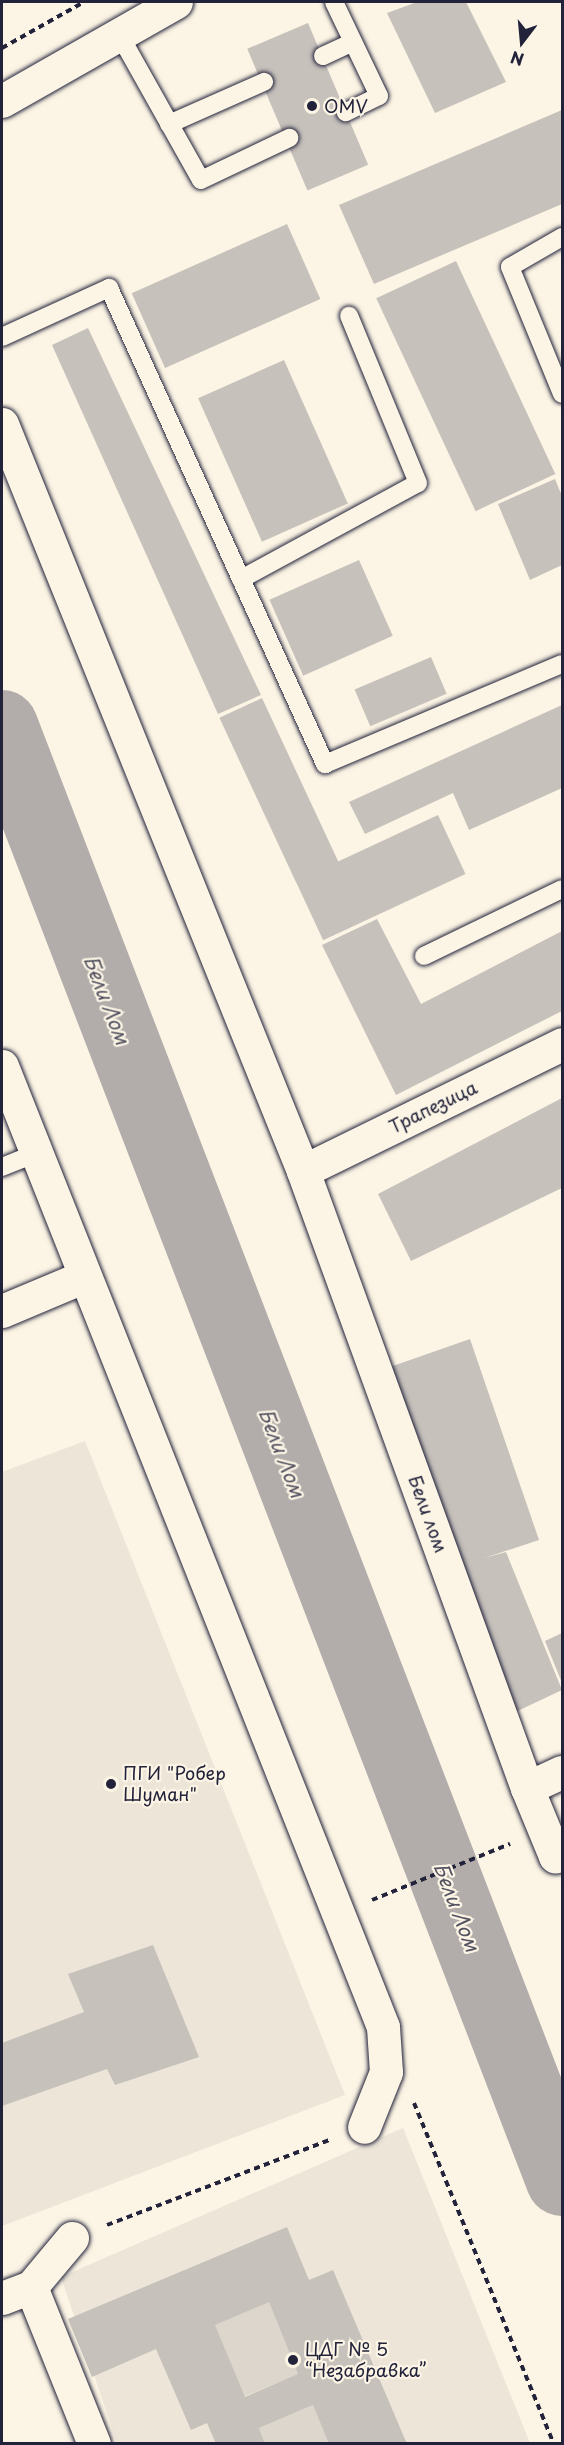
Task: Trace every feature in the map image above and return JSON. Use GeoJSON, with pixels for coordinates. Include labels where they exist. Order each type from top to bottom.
{"type":"FeatureCollection","features":[{"type":"Feature","properties":{"kind":"street"},"geometry":{"type":"LineString","coordinates":[[2,101],[176,2]]}},
{"type":"Feature","properties":{"kind":"street","name":"Бели лом"},"geometry":{"type":"LineString","coordinates":[[2,423],[303,1171],[527,1788],[554,1846]]}},
{"type":"Feature","properties":{"kind":"street","name":"Трапезица"},"geometry":{"type":"LineString","coordinates":[[303,1171],[562,1044]]}},
{"type":"Feature","properties":{"kind":"street"},"geometry":{"type":"LineString","coordinates":[[2,1066],[34,1154],[383,2027],[386,2072],[364,2127]]}},
{"type":"Feature","properties":{"kind":"street"},"geometry":{"type":"LineString","coordinates":[[2,1311],[83,1277]]}},
{"type":"Feature","properties":{"kind":"street"},"geometry":{"type":"LineString","coordinates":[[527,1788],[562,1772]]}},
{"type":"Feature","properties":{"kind":"street"},"geometry":{"type":"LineString","coordinates":[[72,2238],[16,2292],[94,2444]]}},
{"type":"Feature","properties":{"kind":"lane"},"geometry":{"type":"LineString","coordinates":[[334,2],[379,96],[346,111]]}},
{"type":"Feature","properties":{"kind":"lane"},"geometry":{"type":"LineString","coordinates":[[119,34],[201,180],[290,138]]}},
{"type":"Feature","properties":{"kind":"lane"},"geometry":{"type":"LineString","coordinates":[[322,56],[353,42]]}},
{"type":"Feature","properties":{"kind":"lane"},"geometry":{"type":"LineString","coordinates":[[169,124],[264,82]]}},
{"type":"Feature","properties":{"kind":"lane"},"geometry":{"type":"LineString","coordinates":[[562,237],[510,267],[562,394]]}},
{"type":"Feature","properties":{"kind":"lane"},"geometry":{"type":"LineString","coordinates":[[2,337],[109,288],[326,764],[562,664]]}},
{"type":"Feature","properties":{"kind":"lane"},"geometry":{"type":"LineString","coordinates":[[241,579],[418,483],[349,316]]}},
{"type":"Feature","properties":{"kind":"lane"},"geometry":{"type":"LineString","coordinates":[[424,956],[562,889]]}},
{"type":"Feature","properties":{"kind":"lane"},"geometry":{"type":"LineString","coordinates":[[2,1167],[34,1154]]}},
{"type":"Feature","properties":{"kind":"path"},"geometry":{"type":"LineString","coordinates":[[2,48],[84,2]]}},
{"type":"Feature","properties":{"kind":"path"},"geometry":{"type":"LineString","coordinates":[[338,1914],[554,1846]]}},
{"type":"Feature","properties":{"kind":"path"},"geometry":{"type":"LineString","coordinates":[[410,2093],[554,2444]]}},
{"type":"Feature","properties":{"kind":"path"},"geometry":{"type":"LineString","coordinates":[[72,2238],[364,2127]]}},
{"type":"Feature","properties":{"kind":"shaded area","name":"ПГИ \"Робер Шуман\""},"geometry":{"type":"Polygon","coordinates":[[[85,1441],[345,2095],[2,2226],[2,1472],[85,1441]]]}},
{"type":"Feature","properties":{"kind":"shaded area","name":"ЦДГ № 5 “Незабравка”"},"geometry":{"type":"Polygon","coordinates":[[[403,2128],[530,2443],[117,2443],[61,2277],[403,2128]]]}},
{"type":"Feature","properties":{"kind":"shaded area"},"geometry":{"type":"Polygon","coordinates":[[[269,2302],[298,2374],[244,2396],[214,2324],[269,2302]]]}},
{"type":"Feature","properties":{"kind":"shaded area"},"geometry":{"type":"Polygon","coordinates":[[[313,2405],[329,2443],[265,2443],[259,2428],[313,2405]]]}},
{"type":"Feature","properties":{"kind":"building"},"geometry":{"type":"Polygon","coordinates":[[[417,2],[466,2],[506,82],[435,113],[387,13],[417,2]]]}},
{"type":"Feature","properties":{"kind":"building"},"geometry":{"type":"Polygon","coordinates":[[[308,23],[368,165],[307,191],[247,49],[308,23]]]}},
{"type":"Feature","properties":{"kind":"building"},"geometry":{"type":"Polygon","coordinates":[[[562,110],[562,204],[374,284],[339,205],[562,110]]]}},
{"type":"Feature","properties":{"kind":"building"},"geometry":{"type":"Polygon","coordinates":[[[287,224],[320,299],[165,368],[132,293],[287,224]]]}},
{"type":"Feature","properties":{"kind":"building"},"geometry":{"type":"Polygon","coordinates":[[[456,261],[555,474],[476,511],[376,298],[456,261]]]}},
{"type":"Feature","properties":{"kind":"building"},"geometry":{"type":"Polygon","coordinates":[[[88,328],[261,695],[218,714],[52,345],[88,328]]]}},
{"type":"Feature","properties":{"kind":"building"},"geometry":{"type":"Polygon","coordinates":[[[284,360],[348,503],[262,542],[198,398],[284,360]]]}},
{"type":"Feature","properties":{"kind":"building"},"geometry":{"type":"Polygon","coordinates":[[[555,479],[562,496],[562,565],[530,580],[498,504],[555,479]]]}},
{"type":"Feature","properties":{"kind":"building"},"geometry":{"type":"Polygon","coordinates":[[[359,560],[393,636],[303,676],[269,600],[359,560]]]}},
{"type":"Feature","properties":{"kind":"building"},"geometry":{"type":"Polygon","coordinates":[[[431,657],[447,694],[370,726],[355,689],[431,657]]]}},
{"type":"Feature","properties":{"kind":"building"},"geometry":{"type":"Polygon","coordinates":[[[262,698],[338,862],[296,882],[219,718],[262,698]]]}},
{"type":"Feature","properties":{"kind":"building"},"geometry":{"type":"Polygon","coordinates":[[[562,705],[562,788],[469,830],[453,793],[365,834],[349,802],[562,705]]]}},
{"type":"Feature","properties":{"kind":"building"},"geometry":{"type":"Polygon","coordinates":[[[438,815],[465,874],[323,940],[296,881],[438,815]]]}},
{"type":"Feature","properties":{"kind":"building"},"geometry":{"type":"Polygon","coordinates":[[[377,919],[421,1004],[562,931],[562,1011],[396,1095],[322,945],[377,919]]]}},
{"type":"Feature","properties":{"kind":"building"},"geometry":{"type":"Polygon","coordinates":[[[562,1098],[562,1188],[411,1261],[378,1194],[562,1098]]]}},
{"type":"Feature","properties":{"kind":"building"},"geometry":{"type":"Polygon","coordinates":[[[470,1339],[539,1540],[484,1558],[506,1552],[562,1690],[507,1716],[390,1367],[470,1339]]]}},
{"type":"Feature","properties":{"kind":"building"},"geometry":{"type":"Polygon","coordinates":[[[562,1633],[562,1683],[545,1641],[562,1633]]]}},
{"type":"Feature","properties":{"kind":"building"},"geometry":{"type":"Polygon","coordinates":[[[153,1945],[199,2057],[115,2085],[107,2069],[2,2106],[2,2043],[84,2012],[68,1974],[153,1945]]]}},
{"type":"Feature","properties":{"kind":"building"},"geometry":{"type":"Polygon","coordinates":[[[287,2227],[309,2280],[333,2270],[407,2444],[329,2444],[313,2405],[259,2428],[265,2444],[216,2444],[207,2423],[191,2430],[156,2349],[92,2377],[68,2319],[287,2227]],[[269,2302],[215,2325],[245,2397],[298,2374],[269,2302]]]}},
{"type":"Feature","properties":{"kind":"waterway","name":"Бели Лом"},"geometry":{"type":"LineString","coordinates":[[2,726],[562,2180]]}},
{"type":"Feature","properties":{"kind":"place","name":"OMV"},"geometry":{"type":"Point","coordinates":[312,106]}},
{"type":"Feature","properties":{"kind":"place","name":"ПГИ \"Робер Шуман\""},"geometry":{"type":"Point","coordinates":[111,1784]}},
{"type":"Feature","properties":{"kind":"place","name":"ЦДГ № 5 “Незабравка”"},"geometry":{"type":"Point","coordinates":[293,2360]}}]}
